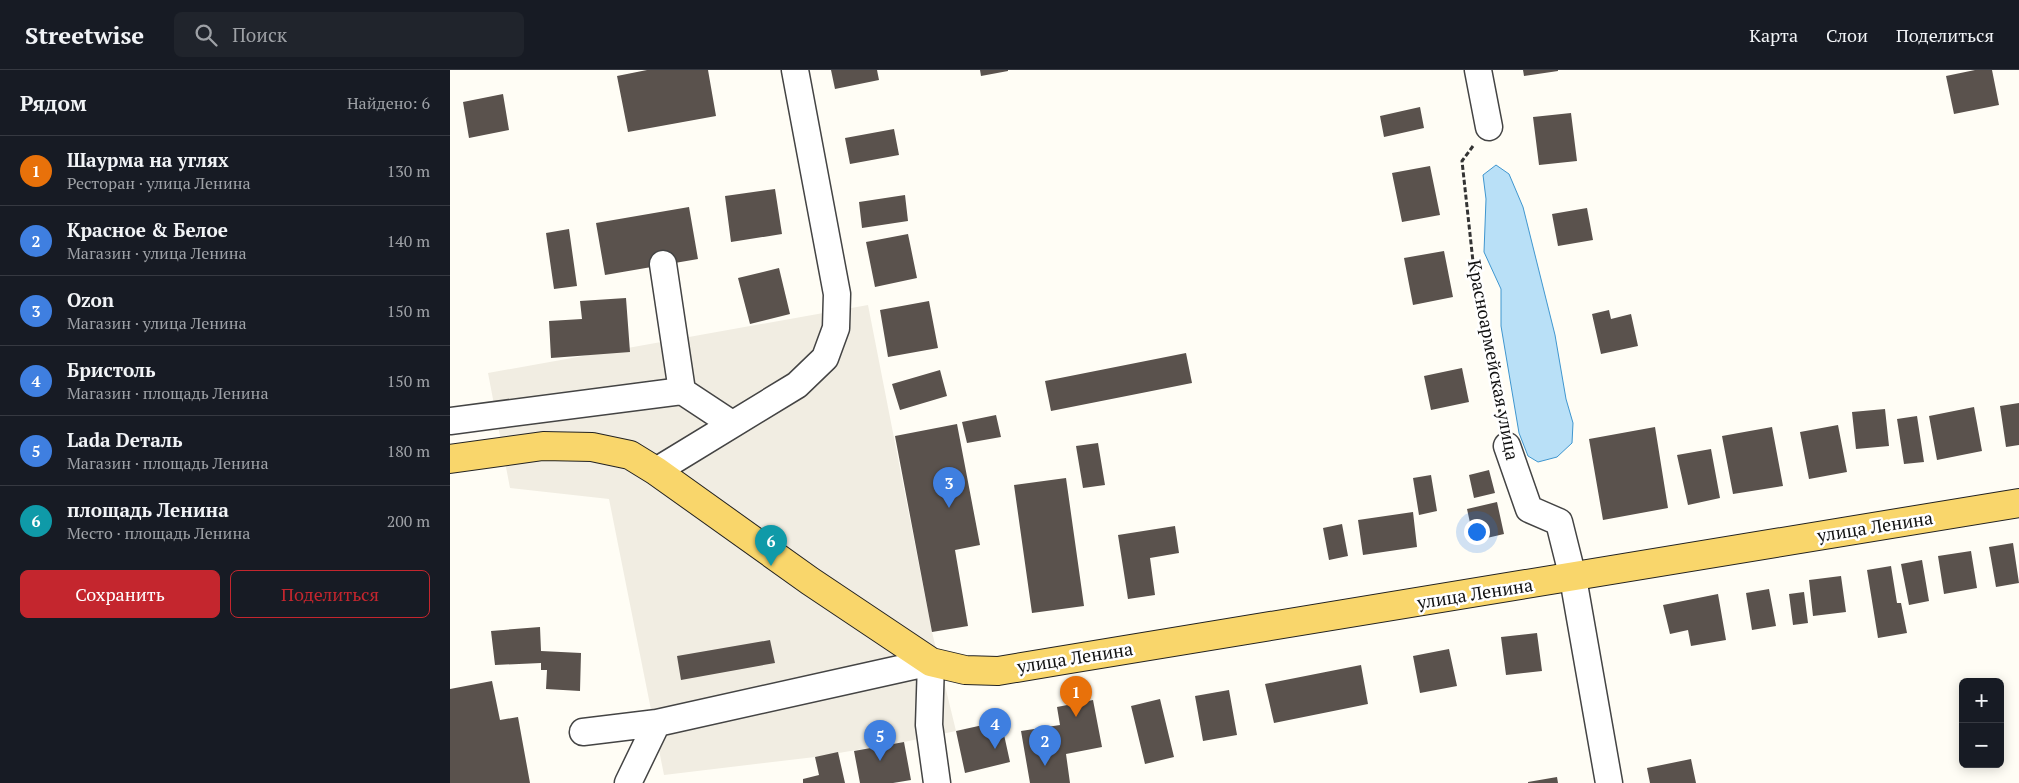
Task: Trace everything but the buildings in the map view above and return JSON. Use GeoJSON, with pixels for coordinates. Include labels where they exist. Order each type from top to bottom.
{"type":"FeatureCollection","features":[{"type":"Feature","properties":{"kind":"main road"},"geometry":{"type":"LineString","coordinates":[[450,459],[543,446],[592,447],[630,455],[656,471],[810,581],[931,662]]}},
{"type":"Feature","properties":{"kind":"main road","name":"улица Ленина"},"geometry":{"type":"LineString","coordinates":[[931,662],[965,670],[998,671],[2019,504]]}},
{"type":"Feature","properties":{"kind":"street"},"geometry":{"type":"LineString","coordinates":[[656,471],[797,386],[825,358],[836,328],[837,294],[795,70]]}},
{"type":"Feature","properties":{"kind":"street"},"geometry":{"type":"LineString","coordinates":[[1478,70],[1489,127]]}},
{"type":"Feature","properties":{"kind":"street"},"geometry":{"type":"LineString","coordinates":[[663,264],[682,391]]}},
{"type":"Feature","properties":{"kind":"street"},"geometry":{"type":"LineString","coordinates":[[450,421],[682,391],[732,424]]}},
{"type":"Feature","properties":{"kind":"street","name":"Красноармейская улица"},"geometry":{"type":"LineString","coordinates":[[1507,446],[1529,509],[1559,522],[1573,578],[1609,783]]}},
{"type":"Feature","properties":{"kind":"street"},"geometry":{"type":"LineString","coordinates":[[583,732],[657,723],[931,662],[929,725],[937,783]]}},
{"type":"Feature","properties":{"kind":"street"},"geometry":{"type":"LineString","coordinates":[[628,783],[657,723]]}},
{"type":"Feature","properties":{"kind":"path","name":"Красноармейская улица"},"geometry":{"type":"LineString","coordinates":[[1489,127],[1462,161],[1476,288],[1507,446]]}},
{"type":"Feature","properties":{"kind":"shaded area"},"geometry":{"type":"Polygon","coordinates":[[[868,305],[932,632],[956,731],[815,757],[664,775],[609,499],[510,488],[488,373],[868,305]]]}},
{"type":"Feature","properties":{"kind":"water"},"geometry":{"type":"Polygon","coordinates":[[[1496,165],[1509,174],[1523,207],[1555,335],[1566,399],[1573,423],[1572,443],[1557,457],[1538,462],[1528,456],[1519,433],[1501,326],[1501,289],[1484,252],[1486,199],[1483,175],[1496,165]]]}},
{"type":"Feature","properties":{"kind":"place","name":"Ozon"},"geometry":{"type":"Point","coordinates":[949,508]}},
{"type":"Feature","properties":{"kind":"place","name":"площадь Ленина"},"geometry":{"type":"Point","coordinates":[771,566]}},
{"type":"Feature","properties":{"kind":"place","name":"Шаурма на углях"},"geometry":{"type":"Point","coordinates":[1076,717]}},
{"type":"Feature","properties":{"kind":"place","name":"Бристоль"},"geometry":{"type":"Point","coordinates":[995,749]}},
{"type":"Feature","properties":{"kind":"place","name":"Lada Dеталь"},"geometry":{"type":"Point","coordinates":[880,761]}},
{"type":"Feature","properties":{"kind":"place","name":"Красное & Белое"},"geometry":{"type":"Point","coordinates":[1045,766]}}]}
